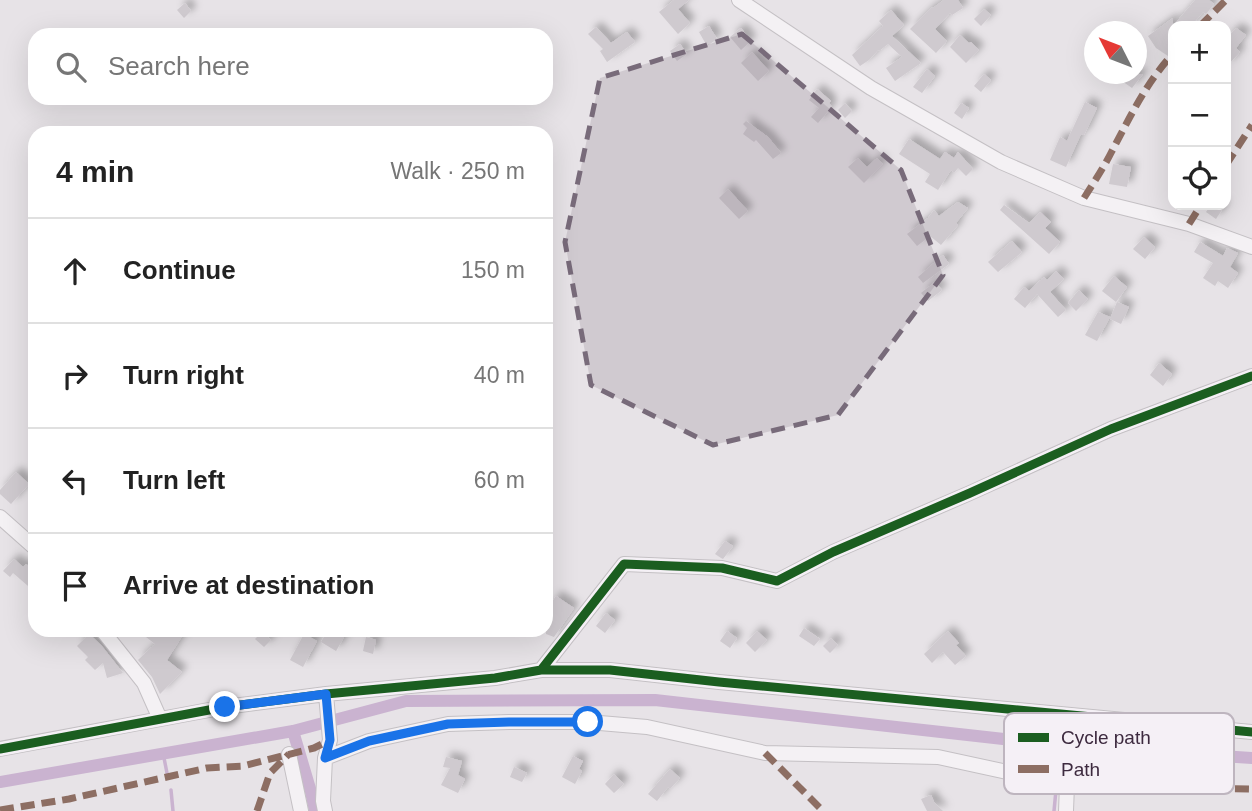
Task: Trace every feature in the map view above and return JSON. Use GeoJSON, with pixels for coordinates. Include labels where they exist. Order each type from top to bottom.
{"type":"FeatureCollection","features":[{"type":"Feature","properties":{"kind":"street"},"geometry":{"type":"LineString","coordinates":[[738,0],[871,88],[1001,162],[1084,198],[1189,224],[1252,247]]}},
{"type":"Feature","properties":{"kind":"street"},"geometry":{"type":"LineString","coordinates":[[541,670],[624,564],[722,568],[777,581],[833,552],[1111,429],[1252,376]]}},
{"type":"Feature","properties":{"kind":"street"},"geometry":{"type":"LineString","coordinates":[[0,517],[28,542]]}},
{"type":"Feature","properties":{"kind":"street"},"geometry":{"type":"LineString","coordinates":[[108,637],[144,683],[160,719]]}},
{"type":"Feature","properties":{"kind":"street"},"geometry":{"type":"LineString","coordinates":[[0,749],[225,707],[326,694],[495,678],[541,670],[610,670],[1047,713]]}},
{"type":"Feature","properties":{"kind":"street"},"geometry":{"type":"LineString","coordinates":[[325,811],[325,758],[330,740],[326,694]]}},
{"type":"Feature","properties":{"kind":"street"},"geometry":{"type":"LineString","coordinates":[[325,758],[369,741],[448,724],[588,722],[647,727],[765,753],[937,757],[1004,771]]}},
{"type":"Feature","properties":{"kind":"street"},"geometry":{"type":"LineString","coordinates":[[1234,730],[1252,732]]}},
{"type":"Feature","properties":{"kind":"street"},"geometry":{"type":"LineString","coordinates":[[289,754],[301,811]]}},
{"type":"Feature","properties":{"kind":"highlighted area"},"geometry":{"type":"Polygon","coordinates":[[[742,34],[901,170],[943,275],[838,415],[713,445],[591,385],[565,242],[600,78],[742,34]]]}},
{"type":"Feature","properties":{"kind":"building"},"geometry":{"type":"Polygon","coordinates":[[[674,0],[689,0],[678,9],[690,23],[678,34],[659,12],[674,0]]]}},
{"type":"Feature","properties":{"kind":"building"},"geometry":{"type":"Polygon","coordinates":[[[944,0],[958,0],[963,8],[952,15],[950,13],[935,29],[947,41],[936,53],[910,29],[932,7],[944,0]]]}},
{"type":"Feature","properties":{"kind":"building"},"geometry":{"type":"Polygon","coordinates":[[[1195,0],[1209,0],[1214,4],[1206,14],[1203,12],[1195,21],[1177,21],[1195,0]]]}},
{"type":"Feature","properties":{"kind":"building"},"geometry":{"type":"Polygon","coordinates":[[[185,3],[191,11],[184,18],[177,10],[185,3]]]}},
{"type":"Feature","properties":{"kind":"building"},"geometry":{"type":"Polygon","coordinates":[[[984,9],[991,15],[981,26],[974,19],[984,9]]]}},
{"type":"Feature","properties":{"kind":"building"},"geometry":{"type":"Polygon","coordinates":[[[891,10],[904,25],[892,36],[921,63],[895,81],[886,68],[902,57],[888,44],[860,66],[852,55],[883,26],[879,21],[891,10]]]}},
{"type":"Feature","properties":{"kind":"building"},"geometry":{"type":"Polygon","coordinates":[[[1168,22],[1168,56],[1156,48],[1148,36],[1168,22]]]}},
{"type":"Feature","properties":{"kind":"building"},"geometry":{"type":"Polygon","coordinates":[[[709,26],[717,39],[707,46],[699,32],[709,26]]]}},
{"type":"Feature","properties":{"kind":"building"},"geometry":{"type":"Polygon","coordinates":[[[596,27],[611,43],[627,32],[635,42],[607,62],[600,51],[603,49],[588,34],[596,27]]]}},
{"type":"Feature","properties":{"kind":"building"},"geometry":{"type":"Polygon","coordinates":[[[741,28],[751,41],[741,50],[730,37],[741,28]]]}},
{"type":"Feature","properties":{"kind":"building"},"geometry":{"type":"Polygon","coordinates":[[[1236,28],[1246,35],[1236,48],[1240,52],[1231,62],[1231,34],[1236,28]]]}},
{"type":"Feature","properties":{"kind":"building"},"geometry":{"type":"Polygon","coordinates":[[[960,35],[979,50],[966,63],[950,47],[960,35]]]}},
{"type":"Feature","properties":{"kind":"building"},"geometry":{"type":"Polygon","coordinates":[[[680,44],[687,54],[677,61],[670,51],[680,44]]]}},
{"type":"Feature","properties":{"kind":"building"},"geometry":{"type":"Polygon","coordinates":[[[752,52],[769,71],[758,81],[741,63],[752,52]]]}},
{"type":"Feature","properties":{"kind":"building"},"geometry":{"type":"Polygon","coordinates":[[[927,69],[935,76],[922,93],[913,87],[927,69]]]}},
{"type":"Feature","properties":{"kind":"building"},"geometry":{"type":"Polygon","coordinates":[[[984,74],[991,80],[981,92],[974,86],[984,74]]]}},
{"type":"Feature","properties":{"kind":"building"},"geometry":{"type":"Polygon","coordinates":[[[817,89],[831,101],[829,103],[832,107],[818,123],[811,117],[819,108],[809,100],[817,89]]]}},
{"type":"Feature","properties":{"kind":"building"},"geometry":{"type":"Polygon","coordinates":[[[1085,102],[1097,108],[1066,167],[1050,160],[1060,137],[1067,141],[1085,102]]]}},
{"type":"Feature","properties":{"kind":"building"},"geometry":{"type":"Polygon","coordinates":[[[845,103],[852,111],[845,118],[838,110],[845,103]]]}},
{"type":"Feature","properties":{"kind":"building"},"geometry":{"type":"Polygon","coordinates":[[[961,103],[969,108],[962,119],[954,113],[961,103]]]}},
{"type":"Feature","properties":{"kind":"building"},"geometry":{"type":"Polygon","coordinates":[[[746,121],[768,137],[781,153],[773,159],[756,140],[754,142],[743,134],[747,128],[743,124],[746,121]]]}},
{"type":"Feature","properties":{"kind":"building"},"geometry":{"type":"Polygon","coordinates":[[[909,139],[940,159],[945,152],[954,158],[958,152],[973,169],[966,176],[958,168],[954,173],[951,170],[938,190],[925,182],[930,174],[899,154],[909,139]]]}},
{"type":"Feature","properties":{"kind":"building"},"geometry":{"type":"Polygon","coordinates":[[[858,158],[867,167],[877,158],[883,164],[864,183],[848,167],[858,158]]]}},
{"type":"Feature","properties":{"kind":"building"},"geometry":{"type":"Polygon","coordinates":[[[1113,164],[1131,167],[1127,187],[1109,184],[1113,164]]]}},
{"type":"Feature","properties":{"kind":"building"},"geometry":{"type":"Polygon","coordinates":[[[728,189],[748,211],[739,219],[719,198],[728,189]]]}},
{"type":"Feature","properties":{"kind":"building"},"geometry":{"type":"Polygon","coordinates":[[[958,202],[968,208],[941,245],[930,236],[917,246],[907,234],[934,210],[939,216],[958,202]]]}},
{"type":"Feature","properties":{"kind":"building"},"geometry":{"type":"Polygon","coordinates":[[[1004,205],[1029,223],[1040,212],[1051,222],[1045,228],[1060,242],[1049,254],[1000,210],[1004,205]]]}},
{"type":"Feature","properties":{"kind":"building"},"geometry":{"type":"Polygon","coordinates":[[[1207,210],[1222,210],[1216,219],[1206,212],[1207,210]]]}},
{"type":"Feature","properties":{"kind":"building"},"geometry":{"type":"Polygon","coordinates":[[[1144,237],[1155,247],[1145,259],[1133,249],[1144,237]]]}},
{"type":"Feature","properties":{"kind":"building"},"geometry":{"type":"Polygon","coordinates":[[[1012,241],[1022,252],[998,272],[988,262],[1012,241]]]}},
{"type":"Feature","properties":{"kind":"building"},"geometry":{"type":"Polygon","coordinates":[[[1200,242],[1223,256],[1227,248],[1238,253],[1230,267],[1238,273],[1228,288],[1218,281],[1215,286],[1203,278],[1213,263],[1194,252],[1200,242]]]}},
{"type":"Feature","properties":{"kind":"building"},"geometry":{"type":"Polygon","coordinates":[[[943,255],[949,264],[923,283],[918,277],[943,255]]]}},
{"type":"Feature","properties":{"kind":"building"},"geometry":{"type":"Polygon","coordinates":[[[1056,271],[1064,279],[1050,292],[1066,310],[1058,317],[1037,294],[1025,308],[1014,299],[1024,287],[1029,291],[1044,277],[1047,280],[1056,271]]]}},
{"type":"Feature","properties":{"kind":"building"},"geometry":{"type":"Polygon","coordinates":[[[1114,276],[1127,287],[1116,302],[1102,291],[1114,276]]]}},
{"type":"Feature","properties":{"kind":"building"},"geometry":{"type":"Polygon","coordinates":[[[935,282],[942,290],[928,301],[921,293],[935,282]]]}},
{"type":"Feature","properties":{"kind":"building"},"geometry":{"type":"Polygon","coordinates":[[[1079,290],[1088,299],[1076,311],[1068,303],[1079,290]]]}},
{"type":"Feature","properties":{"kind":"building"},"geometry":{"type":"Polygon","coordinates":[[[1117,302],[1129,307],[1121,324],[1110,319],[1117,302]]]}},
{"type":"Feature","properties":{"kind":"building"},"geometry":{"type":"Polygon","coordinates":[[[1098,312],[1110,317],[1097,341],[1085,335],[1098,312]]]}},
{"type":"Feature","properties":{"kind":"building"},"geometry":{"type":"Polygon","coordinates":[[[1159,363],[1172,374],[1163,386],[1150,375],[1159,363]]]}},
{"type":"Feature","properties":{"kind":"building"},"geometry":{"type":"Polygon","coordinates":[[[16,472],[28,483],[11,504],[0,494],[0,490],[16,472]]]}},
{"type":"Feature","properties":{"kind":"building"},"geometry":{"type":"Polygon","coordinates":[[[725,541],[733,546],[723,559],[715,554],[725,541]]]}},
{"type":"Feature","properties":{"kind":"building"},"geometry":{"type":"Polygon","coordinates":[[[14,559],[23,567],[26,564],[28,586],[13,573],[10,577],[3,571],[14,559]]]}},
{"type":"Feature","properties":{"kind":"building"},"geometry":{"type":"Polygon","coordinates":[[[556,596],[574,608],[554,637],[553,637],[553,600],[556,596]]]}},
{"type":"Feature","properties":{"kind":"building"},"geometry":{"type":"Polygon","coordinates":[[[606,613],[615,620],[605,633],[596,626],[606,613]]]}},
{"type":"Feature","properties":{"kind":"building"},"geometry":{"type":"Polygon","coordinates":[[[804,628],[820,639],[814,646],[799,636],[804,628]]]}},
{"type":"Feature","properties":{"kind":"building"},"geometry":{"type":"Polygon","coordinates":[[[727,631],[737,638],[730,648],[720,641],[727,631]]]}},
{"type":"Feature","properties":{"kind":"building"},"geometry":{"type":"Polygon","coordinates":[[[757,631],[767,640],[755,652],[746,643],[757,631]]]}},
{"type":"Feature","properties":{"kind":"building"},"geometry":{"type":"Polygon","coordinates":[[[948,631],[966,656],[955,665],[943,652],[932,663],[924,654],[948,631]]]}},
{"type":"Feature","properties":{"kind":"building"},"geometry":{"type":"Polygon","coordinates":[[[86,637],[92,637],[123,673],[107,678],[103,663],[95,670],[85,660],[88,657],[77,646],[86,637]]]}},
{"type":"Feature","properties":{"kind":"building"},"geometry":{"type":"Polygon","coordinates":[[[146,637],[182,637],[167,660],[182,672],[160,694],[152,677],[138,660],[155,644],[146,637]]]}},
{"type":"Feature","properties":{"kind":"building"},"geometry":{"type":"Polygon","coordinates":[[[268,637],[271,640],[264,647],[255,639],[268,637]]]}},
{"type":"Feature","properties":{"kind":"building"},"geometry":{"type":"Polygon","coordinates":[[[302,637],[317,641],[303,667],[290,660],[302,637]]]}},
{"type":"Feature","properties":{"kind":"building"},"geometry":{"type":"Polygon","coordinates":[[[324,637],[344,637],[336,651],[321,642],[324,637]]]}},
{"type":"Feature","properties":{"kind":"building"},"geometry":{"type":"Polygon","coordinates":[[[366,637],[376,640],[373,654],[363,651],[366,637]]]}},
{"type":"Feature","properties":{"kind":"building"},"geometry":{"type":"Polygon","coordinates":[[[831,638],[838,645],[830,653],[823,646],[831,638]]]}},
{"type":"Feature","properties":{"kind":"building"},"geometry":{"type":"Polygon","coordinates":[[[573,756],[583,761],[579,769],[582,771],[575,784],[562,777],[573,756]]]}},
{"type":"Feature","properties":{"kind":"building"},"geometry":{"type":"Polygon","coordinates":[[[446,757],[462,761],[458,775],[465,779],[458,793],[441,785],[450,768],[443,767],[446,757]]]}},
{"type":"Feature","properties":{"kind":"building"},"geometry":{"type":"Polygon","coordinates":[[[514,767],[527,773],[522,782],[510,777],[514,767]]]}},
{"type":"Feature","properties":{"kind":"building"},"geometry":{"type":"Polygon","coordinates":[[[670,769],[680,778],[670,789],[668,787],[657,801],[648,794],[670,769]]]}},
{"type":"Feature","properties":{"kind":"building"},"geometry":{"type":"Polygon","coordinates":[[[614,774],[624,784],[614,793],[605,784],[614,774]]]}},
{"type":"Feature","properties":{"kind":"building"},"geometry":{"type":"Polygon","coordinates":[[[931,795],[943,811],[927,811],[921,799],[931,795]]]}},
{"type":"Feature","properties":{"kind":"waterway"},"geometry":{"type":"LineString","coordinates":[[0,782],[293,731],[406,701],[655,700],[1004,739]]}},
{"type":"Feature","properties":{"kind":"waterway"},"geometry":{"type":"LineString","coordinates":[[293,731],[315,811]]}},
{"type":"Feature","properties":{"kind":"waterway"},"geometry":{"type":"LineString","coordinates":[[163,753],[167,773]]}},
{"type":"Feature","properties":{"kind":"waterway"},"geometry":{"type":"LineString","coordinates":[[1234,757],[1252,758]]}},
{"type":"Feature","properties":{"kind":"waterway"},"geometry":{"type":"LineString","coordinates":[[171,790],[173,811]]}},
{"type":"Feature","properties":{"kind":"waterway"},"geometry":{"type":"LineString","coordinates":[[1054,811],[1056,794]]}},
{"type":"Feature","properties":{"kind":"marked path"},"geometry":{"type":"LineString","coordinates":[[1205,21],[1226,0]]}},
{"type":"Feature","properties":{"kind":"marked path"},"geometry":{"type":"LineString","coordinates":[[1084,198],[1106,163],[1132,112],[1168,60]]}},
{"type":"Feature","properties":{"kind":"marked path"},"geometry":{"type":"LineString","coordinates":[[1231,157],[1252,125]]}},
{"type":"Feature","properties":{"kind":"marked path"},"geometry":{"type":"LineString","coordinates":[[1189,224],[1198,210]]}},
{"type":"Feature","properties":{"kind":"marked path"},"geometry":{"type":"LineString","coordinates":[[0,810],[69,799],[207,768],[243,766],[314,748],[330,740]]}},
{"type":"Feature","properties":{"kind":"marked path"},"geometry":{"type":"LineString","coordinates":[[765,753],[823,811]]}},
{"type":"Feature","properties":{"kind":"marked path"},"geometry":{"type":"LineString","coordinates":[[257,811],[270,773],[289,754]]}},
{"type":"Feature","properties":{"kind":"marked path"},"geometry":{"type":"LineString","coordinates":[[1234,789],[1252,789]]}},
{"type":"Feature","properties":{"kind":"cycle path"},"geometry":{"type":"LineString","coordinates":[[541,670],[624,564],[722,568],[777,581],[833,552],[1111,429],[1252,376]]}},
{"type":"Feature","properties":{"kind":"cycle path"},"geometry":{"type":"LineString","coordinates":[[0,749],[225,707],[326,694],[495,678],[541,670],[610,670],[1049,713]]}},
{"type":"Feature","properties":{"kind":"cycle path"},"geometry":{"type":"LineString","coordinates":[[1234,730],[1252,732]]}},
{"type":"Feature","properties":{"kind":"route"},"geometry":{"type":"LineString","coordinates":[[225,707],[326,694],[330,740],[325,758],[369,741],[448,724],[588,722]]}}]}
